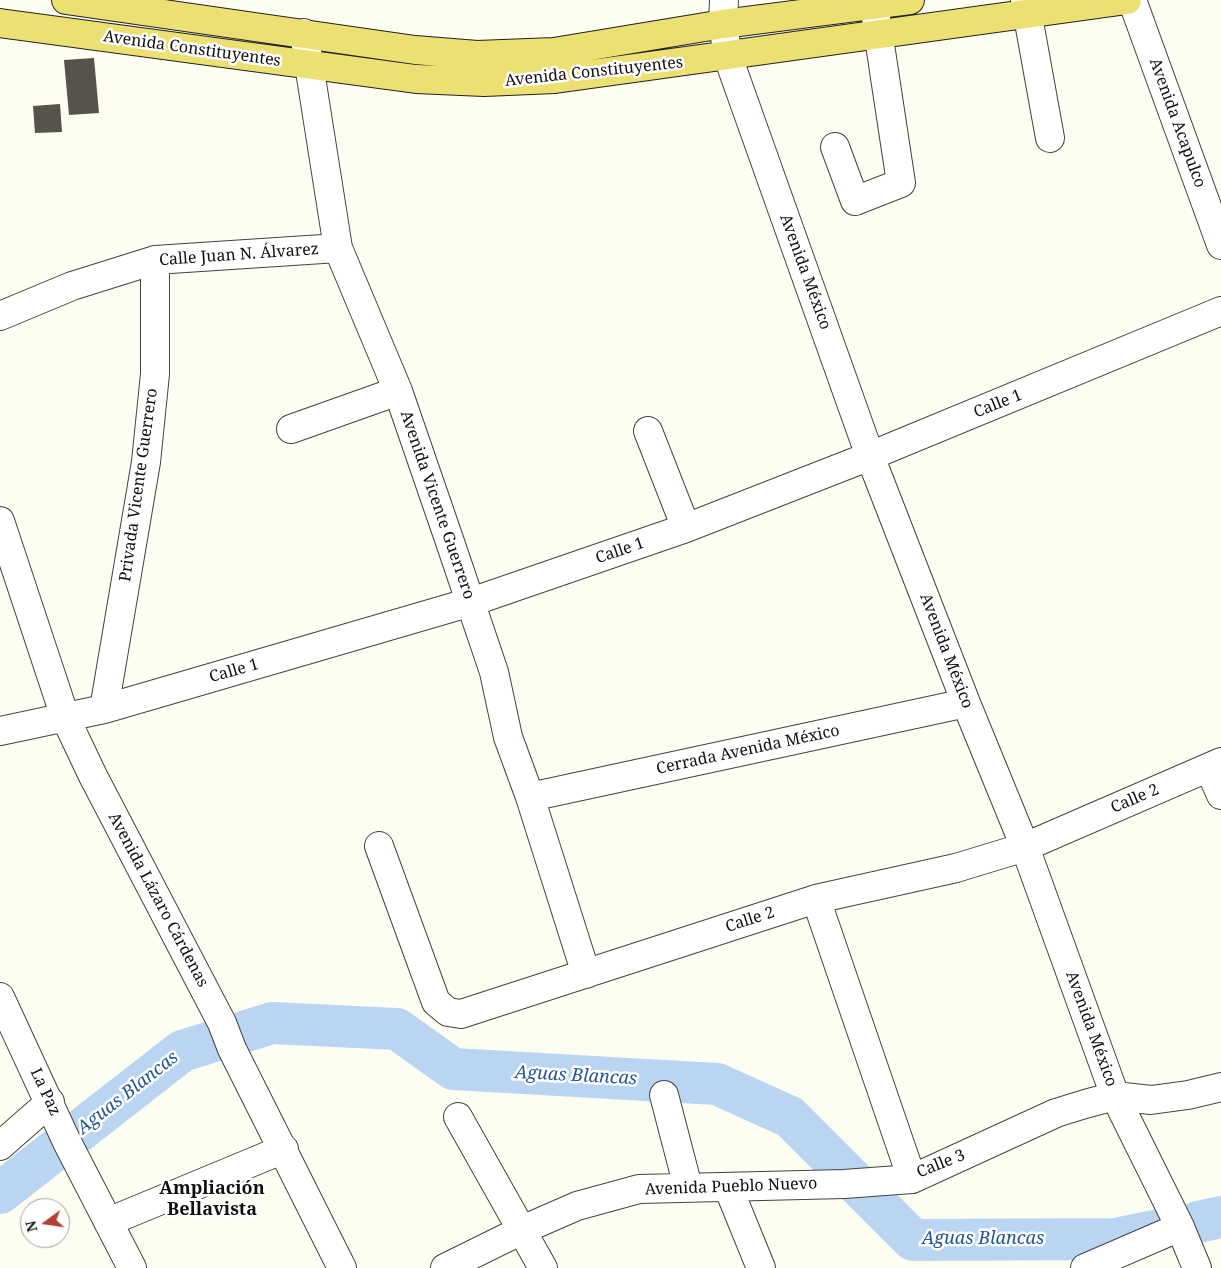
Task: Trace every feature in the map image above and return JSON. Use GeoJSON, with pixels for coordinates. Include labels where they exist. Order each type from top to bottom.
{"type":"FeatureCollection","features":[{"type":"Feature","properties":{"kind":"main road","name":"Avenida Constituyentes"},"geometry":{"type":"LineString","coordinates":[[66,0],[415,50],[477,55],[554,52],[723,12],[874,5],[910,0]]}},
{"type":"Feature","properties":{"kind":"main road","name":"Avenida Constituyentes"},"geometry":{"type":"LineString","coordinates":[[0,23],[416,79],[484,82],[555,79],[728,57],[878,35],[1026,7],[1127,0]]}},
{"type":"Feature","properties":{"kind":"street","name":"Avenida Acapulco"},"geometry":{"type":"LineString","coordinates":[[1132,0],[1221,245]]}},
{"type":"Feature","properties":{"kind":"street"},"geometry":{"type":"LineString","coordinates":[[835,147],[855,202],[901,183],[874,5]]}},
{"type":"Feature","properties":{"kind":"street"},"geometry":{"type":"LineString","coordinates":[[1026,7],[1050,138]]}},
{"type":"Feature","properties":{"kind":"street","name":"Avenida México"},"geometry":{"type":"LineString","coordinates":[[723,12],[728,57],[870,456],[966,703],[1025,847],[1115,1096],[1180,1228],[1197,1268]]}},
{"type":"Feature","properties":{"kind":"street","name":"Avenida Vicente Guerrero"},"geometry":{"type":"LineString","coordinates":[[304,33],[338,248],[398,391],[471,602],[494,672],[508,737],[530,797],[586,974]]}},
{"type":"Feature","properties":{"kind":"street","name":"Calle Juan N. Álvarez"},"geometry":{"type":"LineString","coordinates":[[0,316],[72,286],[156,260],[338,248]]}},
{"type":"Feature","properties":{"kind":"street","name":"Privada Vicente Guerrero"},"geometry":{"type":"LineString","coordinates":[[104,709],[146,462],[155,374],[156,260]]}},
{"type":"Feature","properties":{"kind":"street","name":"Calle 1"},"geometry":{"type":"LineString","coordinates":[[0,731],[104,709],[471,602],[686,528],[870,456],[1221,311]]}},
{"type":"Feature","properties":{"kind":"street"},"geometry":{"type":"LineString","coordinates":[[291,429],[398,391]]}},
{"type":"Feature","properties":{"kind":"street"},"geometry":{"type":"LineString","coordinates":[[648,431],[686,528]]}},
{"type":"Feature","properties":{"kind":"street","name":"Avenida Lázaro Cárdenas"},"geometry":{"type":"LineString","coordinates":[[0,521],[66,717],[93,776],[222,1023],[232,1049],[284,1149],[342,1268]]}},
{"type":"Feature","properties":{"kind":"street","name":"Cerrada Avenida México"},"geometry":{"type":"LineString","coordinates":[[530,797],[966,703]]}},
{"type":"Feature","properties":{"kind":"street"},"geometry":{"type":"LineString","coordinates":[[1215,765],[1221,795]]}},
{"type":"Feature","properties":{"kind":"street","name":"Calle 2"},"geometry":{"type":"LineString","coordinates":[[379,846],[436,1002],[448,1012],[461,1014],[816,899],[956,868],[1025,847],[1215,765]]}},
{"type":"Feature","properties":{"kind":"street","name":"Calle 3"},"geometry":{"type":"LineString","coordinates":[[816,899],[912,1179],[1056,1113],[1115,1096],[1151,1100],[1188,1095],[1221,1087]]}},
{"type":"Feature","properties":{"kind":"street","name":"La Paz"},"geometry":{"type":"LineString","coordinates":[[0,997],[67,1142],[132,1268]]}},
{"type":"Feature","properties":{"kind":"street"},"geometry":{"type":"LineString","coordinates":[[664,1095],[688,1187]]}},
{"type":"Feature","properties":{"kind":"street"},"geometry":{"type":"LineString","coordinates":[[0,1146],[52,1107]]}},
{"type":"Feature","properties":{"kind":"street"},"geometry":{"type":"LineString","coordinates":[[458,1117],[543,1268]]}},
{"type":"Feature","properties":{"kind":"street"},"geometry":{"type":"LineString","coordinates":[[108,1222],[284,1149]]}},
{"type":"Feature","properties":{"kind":"street","name":"Avenida Pueblo Nuevo"},"geometry":{"type":"LineString","coordinates":[[446,1268],[522,1230],[577,1206],[639,1189],[844,1184],[912,1179]]}},
{"type":"Feature","properties":{"kind":"street"},"geometry":{"type":"LineString","coordinates":[[728,1187],[761,1268]]}},
{"type":"Feature","properties":{"kind":"street"},"geometry":{"type":"LineString","coordinates":[[1085,1268],[1180,1228]]}},
{"type":"Feature","properties":{"kind":"building"},"geometry":{"type":"Polygon","coordinates":[[[94,58],[99,113],[69,115],[64,60],[94,58]]]}},
{"type":"Feature","properties":{"kind":"building"},"geometry":{"type":"Polygon","coordinates":[[[60,104],[62,132],[35,133],[33,106],[60,104]]]}},
{"type":"Feature","properties":{"kind":"waterway","name":"Aguas Blancas"},"geometry":{"type":"LineString","coordinates":[[0,1193],[182,1051],[272,1023],[397,1029],[453,1069],[717,1084],[790,1117],[913,1240],[1115,1239],[1159,1230]]}},
{"type":"Feature","properties":{"kind":"waterway","name":"Aguas Blancas"},"geometry":{"type":"LineString","coordinates":[[1198,1222],[1221,1217]]}},
{"type":"Feature","properties":{"kind":"district","name":"Ampliación Bellavista"},"geometry":{"type":"Point","coordinates":[212,1199]}}]}
